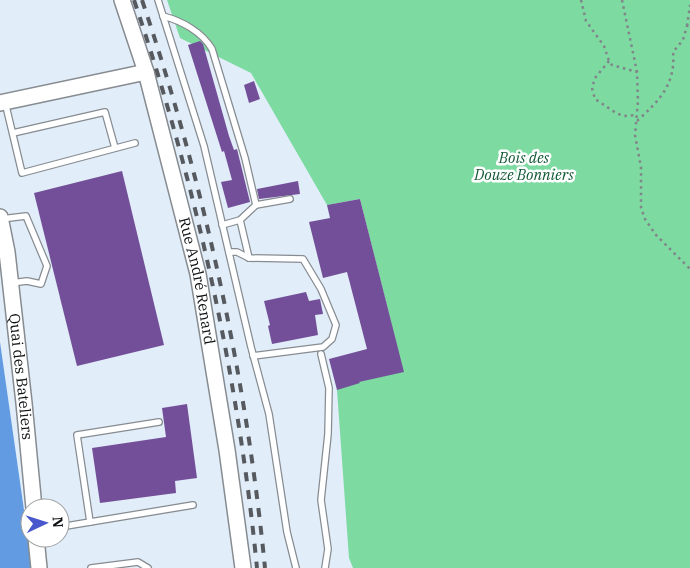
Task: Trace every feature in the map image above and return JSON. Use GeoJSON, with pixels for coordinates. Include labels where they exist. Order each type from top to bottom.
{"type":"FeatureCollection","features":[{"type":"Feature","properties":{"kind":"street","name":"Rue André Renard"},"geometry":{"type":"LineString","coordinates":[[122,0],[146,72],[198,274],[227,450],[243,568]]}},
{"type":"Feature","properties":{"kind":"street"},"geometry":{"type":"LineString","coordinates":[[3,103],[146,72]]}},
{"type":"Feature","properties":{"kind":"street","name":"Quai des Bateliers"},"geometry":{"type":"LineString","coordinates":[[0,218],[7,252],[33,498]]}},
{"type":"Feature","properties":{"kind":"street"},"geometry":{"type":"LineString","coordinates":[[37,548],[39,568]]}},
{"type":"Feature","properties":{"kind":"lane"},"geometry":{"type":"LineString","coordinates":[[158,0],[204,146],[269,414],[287,532],[296,568]]}},
{"type":"Feature","properties":{"kind":"lane"},"geometry":{"type":"LineString","coordinates":[[163,16],[192,29],[206,39],[212,49],[245,158],[256,205]]}},
{"type":"Feature","properties":{"kind":"lane"},"geometry":{"type":"LineString","coordinates":[[3,103],[13,133],[22,173],[135,143]]}},
{"type":"Feature","properties":{"kind":"lane"},"geometry":{"type":"LineString","coordinates":[[13,133],[105,112],[115,148]]}},
{"type":"Feature","properties":{"kind":"lane"},"geometry":{"type":"LineString","coordinates":[[222,225],[240,220],[256,205],[290,199]]}},
{"type":"Feature","properties":{"kind":"lane"},"geometry":{"type":"LineString","coordinates":[[0,218],[26,216],[47,266],[41,284],[27,281],[10,283]]}},
{"type":"Feature","properties":{"kind":"lane"},"geometry":{"type":"LineString","coordinates":[[240,220],[249,258]]}},
{"type":"Feature","properties":{"kind":"lane"},"geometry":{"type":"LineString","coordinates":[[229,252],[237,252],[249,258],[303,259],[321,289],[336,325],[332,339],[323,347],[254,356]]}},
{"type":"Feature","properties":{"kind":"lane"},"geometry":{"type":"LineString","coordinates":[[321,354],[329,388],[328,434],[321,500],[328,549],[325,568]]}},
{"type":"Feature","properties":{"kind":"lane"},"geometry":{"type":"LineString","coordinates":[[90,522],[77,435],[159,422]]}},
{"type":"Feature","properties":{"kind":"lane"},"geometry":{"type":"LineString","coordinates":[[70,525],[193,505]]}},
{"type":"Feature","properties":{"kind":"lane"},"geometry":{"type":"LineString","coordinates":[[91,568],[138,562],[148,568]]}},
{"type":"Feature","properties":{"kind":"path"},"geometry":{"type":"LineString","coordinates":[[581,0],[586,21],[604,46],[612,65],[636,72]]}},
{"type":"Feature","properties":{"kind":"path"},"geometry":{"type":"LineString","coordinates":[[622,0],[636,72],[638,101],[636,136],[641,168],[641,208],[645,219],[656,235],[690,269]]}},
{"type":"Feature","properties":{"kind":"path"},"geometry":{"type":"LineString","coordinates":[[636,121],[653,106],[665,91],[674,66],[673,52],[683,40],[689,26],[690,5]]}},
{"type":"Feature","properties":{"kind":"path"},"geometry":{"type":"LineString","coordinates":[[609,61],[595,78],[592,88],[596,99],[604,106],[624,116],[637,115]]}},
{"type":"Feature","properties":{"kind":"shaded area"},"geometry":{"type":"Polygon","coordinates":[[[0,0],[229,0],[360,199],[421,568],[32,568],[29,548],[70,548],[70,498],[22,498],[0,342],[0,0]]]}},
{"type":"Feature","properties":{"kind":"green space","name":"Bois des Douze Bonniers"},"geometry":{"type":"Polygon","coordinates":[[[167,0],[690,0],[690,568],[353,568],[349,558],[337,390],[392,326],[360,199],[327,205],[251,73],[180,38],[167,0]]]}},
{"type":"Feature","properties":{"kind":"water"},"geometry":{"type":"Polygon","coordinates":[[[0,342],[22,498],[20,498],[20,548],[29,548],[32,568],[0,568],[0,342]]]}},
{"type":"Feature","properties":{"kind":"building"},"geometry":{"type":"Polygon","coordinates":[[[200,41],[203,44],[229,136],[234,150],[237,149],[250,202],[228,208],[221,182],[232,180],[188,45],[200,41]]]}},
{"type":"Feature","properties":{"kind":"building"},"geometry":{"type":"Polygon","coordinates":[[[254,81],[260,99],[249,103],[244,85],[254,81]]]}},
{"type":"Feature","properties":{"kind":"building"},"geometry":{"type":"Polygon","coordinates":[[[122,171],[164,345],[77,366],[34,193],[122,171]]]}},
{"type":"Feature","properties":{"kind":"building"},"geometry":{"type":"Polygon","coordinates":[[[298,181],[300,194],[259,199],[257,189],[298,181]]]}},
{"type":"Feature","properties":{"kind":"building"},"geometry":{"type":"Polygon","coordinates":[[[360,199],[404,372],[359,382],[337,390],[329,359],[367,349],[347,272],[323,278],[309,222],[330,218],[327,205],[360,199]]]}},
{"type":"Feature","properties":{"kind":"building"},"geometry":{"type":"Polygon","coordinates":[[[306,292],[309,301],[320,299],[323,314],[315,315],[318,335],[272,344],[268,326],[270,325],[264,301],[306,292]]]}},
{"type":"Feature","properties":{"kind":"building"},"geometry":{"type":"Polygon","coordinates":[[[187,404],[197,478],[175,481],[176,493],[100,503],[92,448],[166,437],[162,408],[187,404]]]}},
{"type":"Feature","properties":{"kind":"railway"},"geometry":{"type":"LineString","coordinates":[[134,0],[177,139],[212,281],[238,424],[257,568]]}},
{"type":"Feature","properties":{"kind":"railway"},"geometry":{"type":"LineString","coordinates":[[142,0],[185,139],[220,281],[246,424],[265,568]]}}]}
